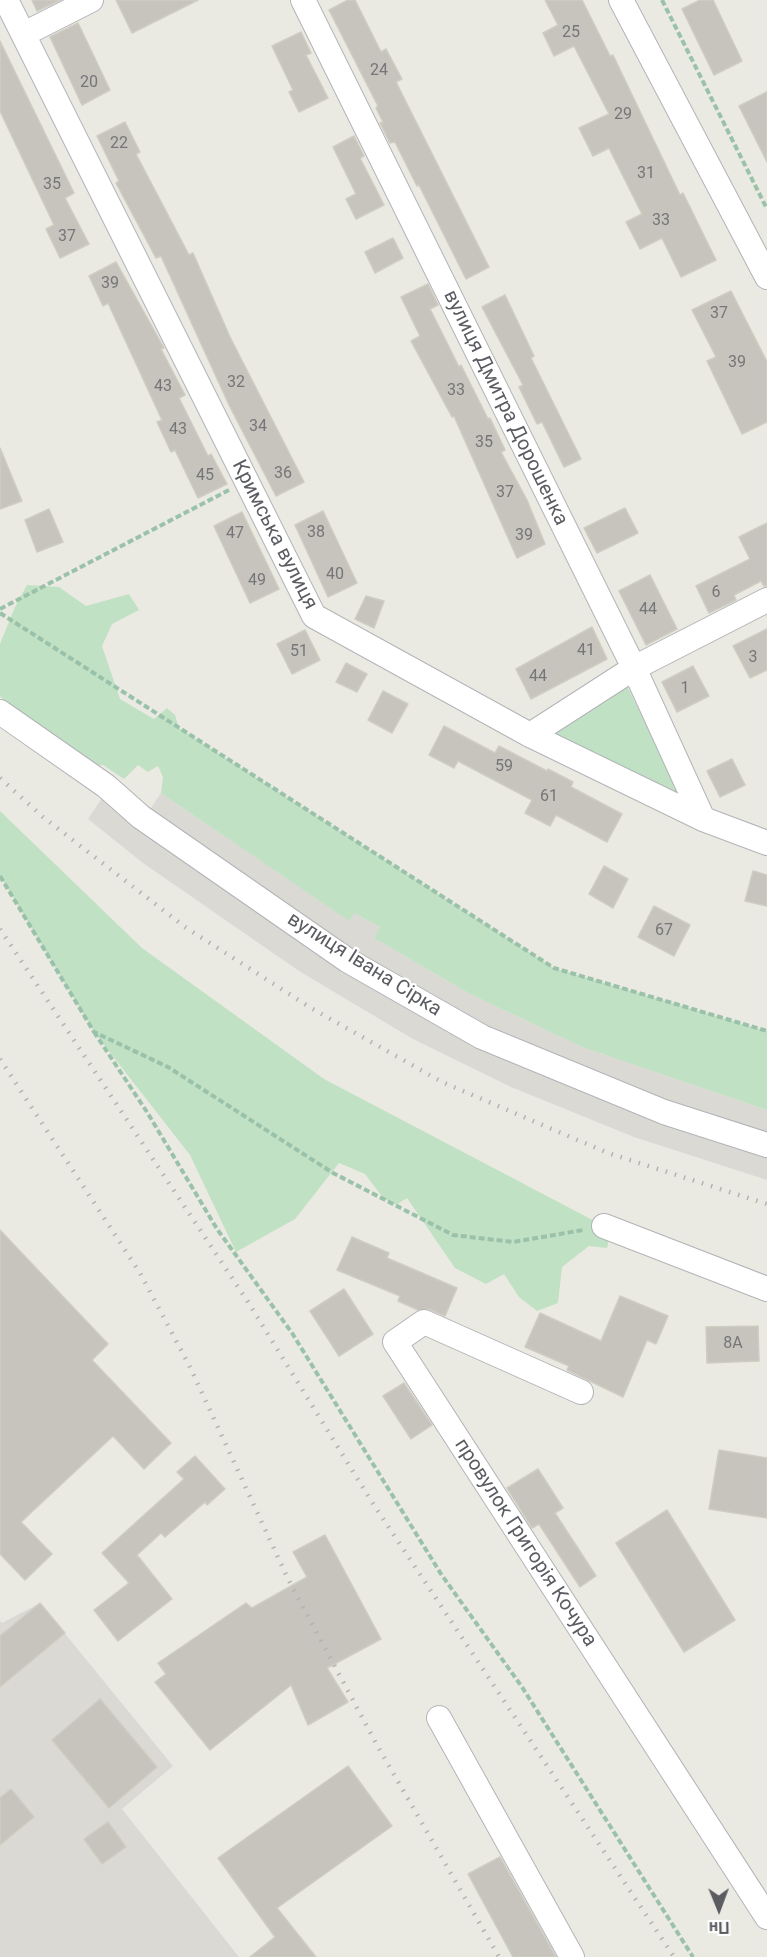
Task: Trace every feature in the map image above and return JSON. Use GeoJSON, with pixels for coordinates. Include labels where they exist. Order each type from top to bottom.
{"type":"FeatureCollection","features":[{"type":"Feature","properties":{"kind":"street","name":"Кримська вулиця"},"geometry":{"type":"LineString","coordinates":[[6,0],[314,616],[530,735],[703,819],[767,843]]}},
{"type":"Feature","properties":{"kind":"street"},"geometry":{"type":"LineString","coordinates":[[24,34],[91,0]]}},
{"type":"Feature","properties":{"kind":"street","name":"вулиця Дмитра Дорошенка"},"geometry":{"type":"LineString","coordinates":[[303,0],[634,668],[703,819]]}},
{"type":"Feature","properties":{"kind":"street"},"geometry":{"type":"LineString","coordinates":[[621,0],[767,277]]}},
{"type":"Feature","properties":{"kind":"street"},"geometry":{"type":"LineString","coordinates":[[530,735],[634,668],[767,600]]}},
{"type":"Feature","properties":{"kind":"street","name":"вулиця Івана Сірка"},"geometry":{"type":"LineString","coordinates":[[0,712],[106,786],[141,817],[347,960],[482,1037],[664,1112],[767,1145]]}},
{"type":"Feature","properties":{"kind":"street"},"geometry":{"type":"LineString","coordinates":[[604,1226],[767,1289]]}},
{"type":"Feature","properties":{"kind":"street","name":"провулок Григорія Кочура"},"geometry":{"type":"LineString","coordinates":[[581,1392],[424,1322],[395,1342],[767,1917]]}},
{"type":"Feature","properties":{"kind":"street"},"geometry":{"type":"LineString","coordinates":[[439,1718],[572,1957]]}},
{"type":"Feature","properties":{"kind":"path"},"geometry":{"type":"LineString","coordinates":[[662,0],[767,209]]}},
{"type":"Feature","properties":{"kind":"path"},"geometry":{"type":"LineString","coordinates":[[246,482],[0,611],[554,968],[767,1031]]}},
{"type":"Feature","properties":{"kind":"path"},"geometry":{"type":"LineString","coordinates":[[0,876],[217,1229],[292,1333],[441,1574],[522,1687],[693,1957]]}},
{"type":"Feature","properties":{"kind":"path"},"geometry":{"type":"LineString","coordinates":[[94,1032],[168,1067],[333,1173],[453,1235],[513,1242],[604,1226]]}},
{"type":"Feature","properties":{"kind":"shaded area"},"geometry":{"type":"Polygon","coordinates":[[[161,793],[348,920],[354,913],[380,927],[374,938],[470,994],[582,1047],[767,1110],[767,1136],[700,1116],[486,1030],[334,942],[336,937],[164,822],[149,811],[161,793]]]}},
{"type":"Feature","properties":{"kind":"shaded area"},"geometry":{"type":"Polygon","coordinates":[[[102,798],[160,846],[314,950],[767,1155],[767,1180],[634,1137],[511,1087],[413,1039],[299,971],[143,863],[88,819],[102,798]]]}},
{"type":"Feature","properties":{"kind":"shaded area"},"geometry":{"type":"Polygon","coordinates":[[[40,1603],[173,1766],[122,1809],[239,1957],[0,1957],[0,1621],[2,1623],[40,1603]]]}},
{"type":"Feature","properties":{"kind":"green space"},"geometry":{"type":"Polygon","coordinates":[[[27,585],[59,587],[86,606],[129,594],[139,610],[112,624],[102,646],[120,699],[154,719],[167,708],[175,715],[179,728],[554,968],[767,1031],[767,1110],[582,1047],[470,994],[374,938],[380,927],[354,913],[349,921],[161,793],[163,777],[158,766],[148,772],[138,765],[124,779],[103,765],[85,766],[16,714],[0,696],[0,644],[27,585]]]}},
{"type":"Feature","properties":{"kind":"green space"},"geometry":{"type":"Polygon","coordinates":[[[618,668],[680,792],[662,794],[548,735],[618,668]]]}},
{"type":"Feature","properties":{"kind":"green space"},"geometry":{"type":"Polygon","coordinates":[[[0,811],[142,948],[324,1079],[604,1226],[609,1239],[607,1248],[589,1246],[562,1267],[558,1303],[537,1311],[519,1297],[504,1274],[486,1284],[455,1268],[407,1198],[396,1205],[384,1199],[365,1174],[339,1163],[295,1219],[236,1252],[190,1155],[94,1032],[0,876],[0,811]]]}},
{"type":"Feature","properties":{"kind":"building"},"geometry":{"type":"Polygon","coordinates":[[[32,0],[60,0],[37,11],[32,0]]]}},
{"type":"Feature","properties":{"kind":"building"},"geometry":{"type":"Polygon","coordinates":[[[116,0],[198,0],[132,33],[116,0]]]}},
{"type":"Feature","properties":{"kind":"building"},"geometry":{"type":"Polygon","coordinates":[[[348,0],[355,0],[381,52],[386,49],[402,79],[396,82],[489,267],[466,279],[395,142],[390,143],[380,123],[383,122],[376,108],[378,106],[329,10],[348,0]]]}},
{"type":"Feature","properties":{"kind":"building"},"geometry":{"type":"Polygon","coordinates":[[[545,0],[582,0],[610,56],[613,55],[680,195],[683,193],[716,260],[681,277],[662,238],[640,249],[626,222],[642,214],[609,148],[593,156],[579,128],[609,114],[574,46],[554,56],[543,33],[558,25],[545,0]]]}},
{"type":"Feature","properties":{"kind":"building"},"geometry":{"type":"Polygon","coordinates":[[[700,0],[713,0],[742,61],[714,75],[682,9],[700,0]]]}},
{"type":"Feature","properties":{"kind":"building"},"geometry":{"type":"Polygon","coordinates":[[[78,23],[110,90],[82,105],[50,37],[78,23]]]}},
{"type":"Feature","properties":{"kind":"building"},"geometry":{"type":"Polygon","coordinates":[[[301,32],[311,53],[306,55],[328,98],[299,112],[289,92],[293,90],[272,46],[301,32]]]}},
{"type":"Feature","properties":{"kind":"building"},"geometry":{"type":"Polygon","coordinates":[[[0,41],[74,193],[65,198],[89,244],[60,258],[46,229],[54,225],[0,111],[0,41]]]}},
{"type":"Feature","properties":{"kind":"building"},"geometry":{"type":"Polygon","coordinates":[[[767,92],[767,162],[739,106],[767,92]]]}},
{"type":"Feature","properties":{"kind":"building"},"geometry":{"type":"Polygon","coordinates":[[[125,122],[140,152],[136,154],[189,255],[193,253],[230,337],[304,482],[276,496],[229,405],[161,256],[156,258],[116,183],[119,181],[97,136],[125,122]]]}},
{"type":"Feature","properties":{"kind":"building"},"geometry":{"type":"Polygon","coordinates":[[[354,136],[364,156],[360,158],[384,205],[356,219],[346,199],[356,194],[333,147],[354,136]]]}},
{"type":"Feature","properties":{"kind":"building"},"geometry":{"type":"Polygon","coordinates":[[[393,238],[403,258],[375,273],[365,252],[393,238]]]}},
{"type":"Feature","properties":{"kind":"building"},"geometry":{"type":"Polygon","coordinates":[[[116,262],[164,348],[161,349],[185,395],[179,398],[208,456],[211,454],[227,484],[198,498],[175,450],[171,452],[157,422],[162,420],[108,303],[103,306],[89,276],[116,262]]]}},
{"type":"Feature","properties":{"kind":"building"},"geometry":{"type":"Polygon","coordinates":[[[428,284],[438,305],[430,309],[459,367],[461,365],[488,419],[490,418],[505,450],[501,452],[527,500],[545,544],[517,558],[454,416],[452,417],[411,341],[420,336],[401,297],[428,284]]]}},
{"type":"Feature","properties":{"kind":"building"},"geometry":{"type":"Polygon","coordinates":[[[731,291],[767,362],[767,422],[742,434],[707,361],[716,357],[692,310],[731,291]]]}},
{"type":"Feature","properties":{"kind":"building"},"geometry":{"type":"Polygon","coordinates":[[[505,295],[534,356],[531,358],[581,459],[564,467],[542,422],[537,424],[519,387],[523,385],[482,307],[505,295]]]}},
{"type":"Feature","properties":{"kind":"building"},"geometry":{"type":"Polygon","coordinates":[[[0,448],[22,501],[0,509],[0,448]]]}},
{"type":"Feature","properties":{"kind":"building"},"geometry":{"type":"Polygon","coordinates":[[[625,508],[638,533],[597,553],[584,528],[625,508]]]}},
{"type":"Feature","properties":{"kind":"building"},"geometry":{"type":"Polygon","coordinates":[[[49,509],[63,542],[37,552],[25,520],[49,509]]]}},
{"type":"Feature","properties":{"kind":"building"},"geometry":{"type":"Polygon","coordinates":[[[323,511],[357,583],[328,597],[295,525],[323,511]]]}},
{"type":"Feature","properties":{"kind":"building"},"geometry":{"type":"Polygon","coordinates":[[[242,512],[279,589],[250,603],[214,526],[242,512]]]}},
{"type":"Feature","properties":{"kind":"building"},"geometry":{"type":"Polygon","coordinates":[[[767,523],[767,586],[764,586],[761,581],[734,595],[736,600],[709,613],[696,586],[750,559],[739,537],[767,523]]]}},
{"type":"Feature","properties":{"kind":"building"},"geometry":{"type":"Polygon","coordinates":[[[650,575],[677,629],[646,645],[619,591],[650,575]]]}},
{"type":"Feature","properties":{"kind":"building"},"geometry":{"type":"Polygon","coordinates":[[[366,596],[384,601],[374,628],[355,619],[366,596]]]}},
{"type":"Feature","properties":{"kind":"building"},"geometry":{"type":"Polygon","coordinates":[[[592,627],[607,659],[531,699],[516,669],[592,627]]]}},
{"type":"Feature","properties":{"kind":"building"},"geometry":{"type":"Polygon","coordinates":[[[767,629],[767,670],[750,678],[733,646],[767,629]]]}},
{"type":"Feature","properties":{"kind":"building"},"geometry":{"type":"Polygon","coordinates":[[[305,630],[320,660],[292,674],[277,644],[305,630]]]}},
{"type":"Feature","properties":{"kind":"building"},"geometry":{"type":"Polygon","coordinates":[[[346,663],[367,674],[357,692],[336,682],[346,663]]]}},
{"type":"Feature","properties":{"kind":"building"},"geometry":{"type":"Polygon","coordinates":[[[693,666],[709,696],[677,712],[662,682],[693,666]]]}},
{"type":"Feature","properties":{"kind":"building"},"geometry":{"type":"Polygon","coordinates":[[[383,691],[408,704],[392,733],[368,720],[383,691]]]}},
{"type":"Feature","properties":{"kind":"building"},"geometry":{"type":"Polygon","coordinates":[[[444,726],[495,753],[499,746],[547,771],[548,769],[573,782],[571,787],[622,814],[607,842],[556,815],[550,826],[525,813],[532,800],[458,761],[454,768],[429,755],[444,726]]]}},
{"type":"Feature","properties":{"kind":"building"},"geometry":{"type":"Polygon","coordinates":[[[732,759],[745,785],[720,797],[707,771],[732,759]]]}},
{"type":"Feature","properties":{"kind":"building"},"geometry":{"type":"Polygon","coordinates":[[[604,866],[628,879],[613,908],[589,894],[604,866]]]}},
{"type":"Feature","properties":{"kind":"building"},"geometry":{"type":"Polygon","coordinates":[[[753,871],[767,875],[767,906],[745,901],[753,871]]]}},
{"type":"Feature","properties":{"kind":"building"},"geometry":{"type":"Polygon","coordinates":[[[654,906],[690,925],[674,956],[638,937],[654,906]]]}},
{"type":"Feature","properties":{"kind":"building"},"geometry":{"type":"Polygon","coordinates":[[[0,1230],[108,1344],[92,1360],[171,1443],[144,1469],[113,1436],[21,1522],[52,1554],[25,1580],[0,1554],[0,1230]]]}},
{"type":"Feature","properties":{"kind":"building"},"geometry":{"type":"Polygon","coordinates":[[[352,1237],[389,1253],[387,1258],[457,1288],[445,1316],[429,1309],[418,1310],[398,1301],[400,1296],[337,1270],[352,1237]]]}},
{"type":"Feature","properties":{"kind":"building"},"geometry":{"type":"Polygon","coordinates":[[[344,1289],[373,1334],[339,1356],[310,1311],[344,1289]]]}},
{"type":"Feature","properties":{"kind":"building"},"geometry":{"type":"Polygon","coordinates":[[[620,1296],[668,1316],[656,1344],[647,1340],[623,1397],[567,1370],[569,1366],[525,1347],[540,1313],[601,1341],[620,1296]]]}},
{"type":"Feature","properties":{"kind":"building"},"geometry":{"type":"Polygon","coordinates":[[[758,1326],[759,1361],[707,1363],[706,1327],[758,1326]]]}},
{"type":"Feature","properties":{"kind":"building"},"geometry":{"type":"Polygon","coordinates":[[[404,1383],[432,1425],[411,1439],[383,1396],[404,1383]]]}},
{"type":"Feature","properties":{"kind":"building"},"geometry":{"type":"Polygon","coordinates":[[[719,1450],[767,1458],[767,1518],[709,1509],[719,1450]]]}},
{"type":"Feature","properties":{"kind":"building"},"geometry":{"type":"Polygon","coordinates":[[[195,1456],[225,1489],[207,1505],[205,1502],[165,1537],[161,1533],[137,1555],[172,1599],[118,1641],[94,1610],[129,1583],[102,1553],[184,1479],[177,1472],[195,1456]]]}},
{"type":"Feature","properties":{"kind":"building"},"geometry":{"type":"Polygon","coordinates":[[[538,1469],[563,1508],[555,1513],[596,1576],[580,1587],[539,1524],[532,1528],[507,1488],[538,1469]]]}},
{"type":"Feature","properties":{"kind":"building"},"geometry":{"type":"Polygon","coordinates":[[[667,1510],[735,1620],[684,1652],[616,1543],[667,1510]]]}},
{"type":"Feature","properties":{"kind":"building"},"geometry":{"type":"Polygon","coordinates":[[[325,1535],[381,1639],[327,1668],[348,1702],[308,1725],[291,1685],[210,1750],[155,1682],[166,1674],[158,1663],[246,1603],[252,1608],[307,1577],[293,1552],[325,1535]]]}},
{"type":"Feature","properties":{"kind":"building"},"geometry":{"type":"Polygon","coordinates":[[[40,1603],[65,1633],[0,1687],[0,1636],[40,1603]]]}},
{"type":"Feature","properties":{"kind":"building"},"geometry":{"type":"Polygon","coordinates":[[[100,1699],[157,1767],[109,1808],[52,1740],[100,1699]]]}},
{"type":"Feature","properties":{"kind":"building"},"geometry":{"type":"Polygon","coordinates":[[[348,1766],[392,1826],[277,1908],[316,1957],[250,1957],[275,1937],[218,1858],[348,1766]]]}},
{"type":"Feature","properties":{"kind":"building"},"geometry":{"type":"Polygon","coordinates":[[[11,1789],[34,1817],[0,1845],[0,1798],[11,1789]]]}},
{"type":"Feature","properties":{"kind":"building"},"geometry":{"type":"Polygon","coordinates":[[[108,1822],[126,1847],[102,1864],[84,1839],[108,1822]]]}},
{"type":"Feature","properties":{"kind":"building"},"geometry":{"type":"Polygon","coordinates":[[[500,1857],[556,1957],[513,1957],[468,1874],[500,1857]]]}},
{"type":"Feature","properties":{"kind":"railway"},"geometry":{"type":"LineString","coordinates":[[0,778],[43,817],[185,927],[311,1008],[442,1082],[608,1153],[767,1204]]}},
{"type":"Feature","properties":{"kind":"railway"},"geometry":{"type":"LineString","coordinates":[[0,929],[248,1302],[370,1499],[674,1957]]}},
{"type":"Feature","properties":{"kind":"railway"},"geometry":{"type":"LineString","coordinates":[[0,1059],[140,1273],[189,1365],[288,1579],[377,1745],[499,1957]]}}]}
